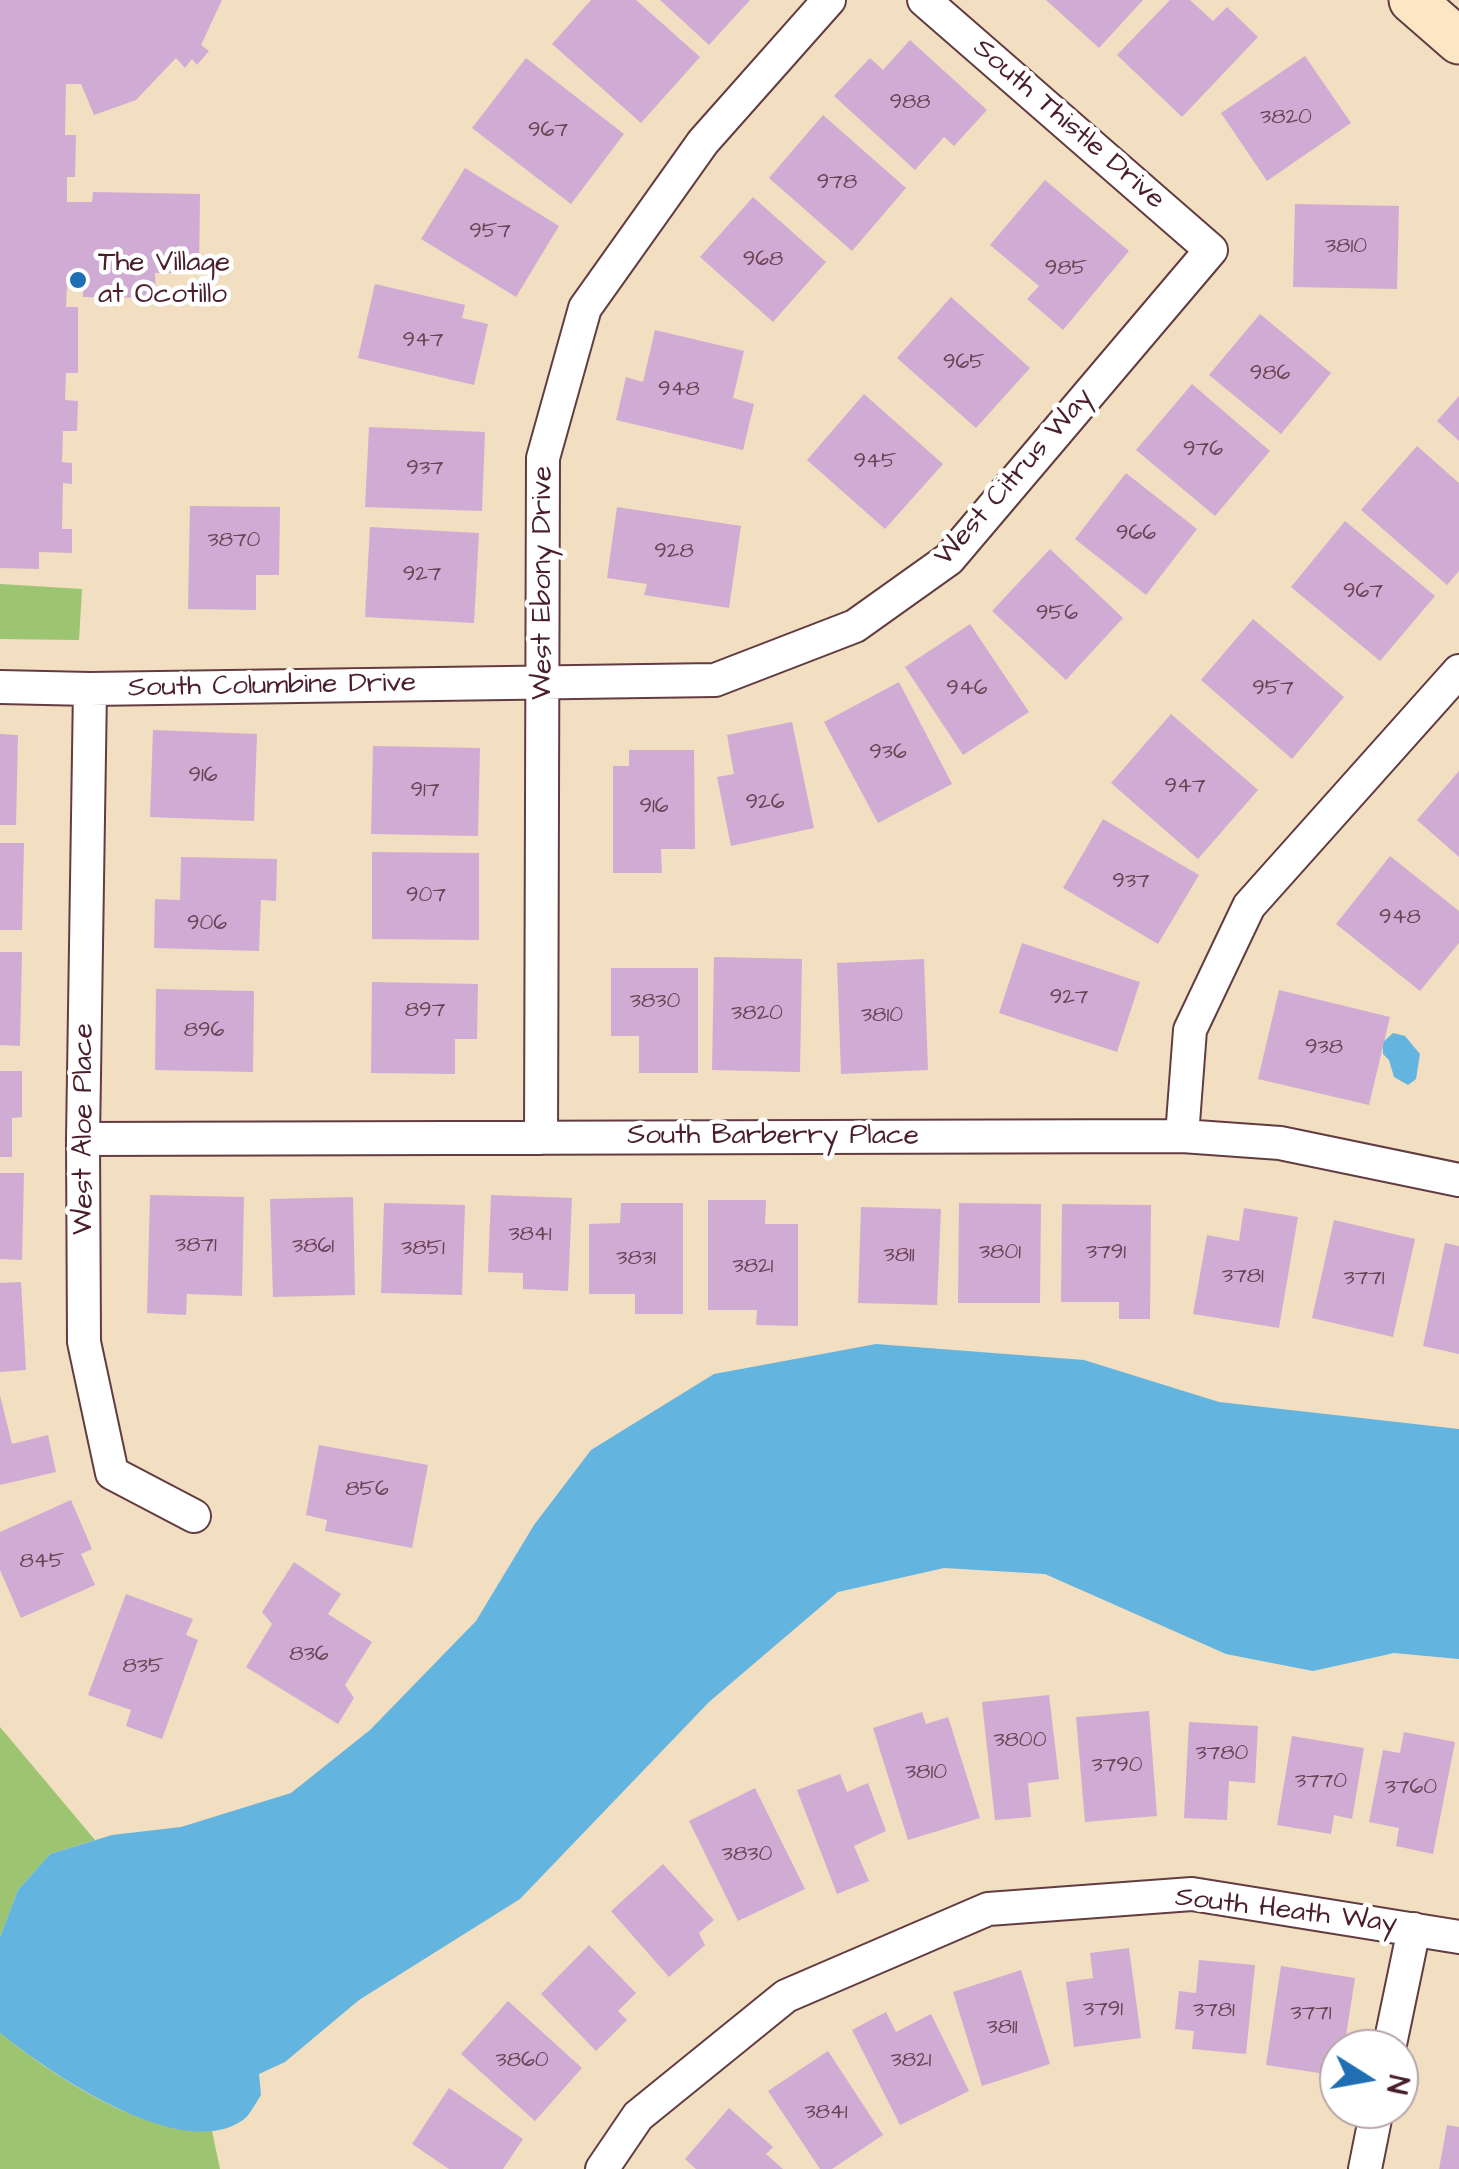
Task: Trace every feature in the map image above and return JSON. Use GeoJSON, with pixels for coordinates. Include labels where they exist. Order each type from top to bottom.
{"type":"FeatureCollection","features":[{"type":"Feature","properties":{"kind":"main road"},"geometry":{"type":"LineString","coordinates":[[1412,0],[1459,41]]}},
{"type":"Feature","properties":{"kind":"street","name":"West Ebony Drive"},"geometry":{"type":"LineString","coordinates":[[541,1138],[543,458],[586,308],[703,142],[828,0]]}},
{"type":"Feature","properties":{"kind":"street","name":"South Thistle Drive"},"geometry":{"type":"LineString","coordinates":[[924,0],[1212,250]]}},
{"type":"Feature","properties":{"kind":"street","name":"West Citrus Way"},"geometry":{"type":"LineString","coordinates":[[544,683],[715,680],[855,626],[950,559],[1212,250]]}},
{"type":"Feature","properties":{"kind":"street"},"geometry":{"type":"LineString","coordinates":[[1182,1136],[1190,1030],[1250,906],[1459,671]]}},
{"type":"Feature","properties":{"kind":"street","name":"South Columbine Drive"},"geometry":{"type":"LineString","coordinates":[[0,686],[90,689],[544,683]]}},
{"type":"Feature","properties":{"kind":"street","name":"West Aloe Place"},"geometry":{"type":"LineString","coordinates":[[90,689],[84,1342],[112,1473],[194,1516]]}},
{"type":"Feature","properties":{"kind":"street","name":"South Barberry Place"},"geometry":{"type":"LineString","coordinates":[[84,1139],[1182,1136],[1280,1143],[1459,1180]]}},
{"type":"Feature","properties":{"kind":"street","name":"South Heath Way"},"geometry":{"type":"LineString","coordinates":[[602,2169],[638,2116],[786,1996],[988,1909],[1192,1894],[1459,1938]]}},
{"type":"Feature","properties":{"kind":"street"},"geometry":{"type":"LineString","coordinates":[[1393,2029],[1414,1929]]}},
{"type":"Feature","properties":{"kind":"street"},"geometry":{"type":"LineString","coordinates":[[1365,2169],[1373,2129]]}},
{"type":"Feature","properties":{"kind":"green space"},"geometry":{"type":"Polygon","coordinates":[[[0,584],[82,589],[79,640],[0,639],[0,584]]]}},
{"type":"Feature","properties":{"kind":"green space"},"geometry":{"type":"Polygon","coordinates":[[[0,1727],[95,1840],[50,1854],[18,1890],[0,1937],[0,1727]]]}},
{"type":"Feature","properties":{"kind":"green space"},"geometry":{"type":"Polygon","coordinates":[[[0,2033],[72,2084],[128,2113],[185,2130],[212,2131],[220,2169],[0,2169],[0,2033]]]}},
{"type":"Feature","properties":{"kind":"water"},"geometry":{"type":"Polygon","coordinates":[[[1393,1033],[1405,1036],[1420,1054],[1416,1079],[1408,1085],[1394,1077],[1383,1054],[1383,1042],[1393,1033]]]}},
{"type":"Feature","properties":{"kind":"water"},"geometry":{"type":"Polygon","coordinates":[[[876,1344],[1084,1360],[1219,1402],[1459,1429],[1459,1659],[1394,1653],[1313,1671],[1226,1654],[1045,1574],[944,1568],[838,1592],[709,1702],[520,1899],[359,2000],[285,2062],[259,2074],[261,2095],[243,2120],[217,2130],[186,2130],[152,2122],[82,2089],[0,2033],[0,1937],[18,1890],[50,1854],[112,1835],[181,1827],[291,1793],[370,1730],[476,1621],[534,1525],[591,1450],[714,1374],[876,1344]]]}},
{"type":"Feature","properties":{"kind":"building","name":"The Village at Ocotillo"},"geometry":{"type":"Polygon","coordinates":[[[0,0],[222,0],[201,45],[209,51],[197,65],[192,59],[185,68],[176,58],[136,100],[94,115],[81,84],[66,84],[65,135],[76,135],[75,177],[67,177],[67,202],[92,202],[93,192],[200,194],[199,273],[155,273],[156,298],[83,297],[83,287],[67,286],[66,307],[78,307],[78,373],[66,373],[65,400],[78,401],[77,431],[63,431],[62,462],[72,463],[72,484],[63,483],[62,529],[72,529],[72,553],[39,552],[39,569],[0,568],[0,0]]]}},
{"type":"Feature","properties":{"kind":"building"},"geometry":{"type":"Polygon","coordinates":[[[591,0],[636,0],[700,57],[641,123],[552,44],[591,0]]]}},
{"type":"Feature","properties":{"kind":"building"},"geometry":{"type":"Polygon","coordinates":[[[660,0],[750,0],[709,45],[660,0]]]}},
{"type":"Feature","properties":{"kind":"building"},"geometry":{"type":"Polygon","coordinates":[[[1046,0],[1143,0],[1099,48],[1046,0]]]}},
{"type":"Feature","properties":{"kind":"building"},"geometry":{"type":"Polygon","coordinates":[[[1170,0],[1190,0],[1213,21],[1227,7],[1258,37],[1182,117],[1117,55],[1170,0]]]}},
{"type":"Feature","properties":{"kind":"building"},"geometry":{"type":"Polygon","coordinates":[[[910,40],[987,110],[954,146],[944,137],[915,170],[834,96],[870,58],[883,70],[910,40]]]}},
{"type":"Feature","properties":{"kind":"building"},"geometry":{"type":"Polygon","coordinates":[[[1305,56],[1351,123],[1267,181],[1221,113],[1305,56]]]}},
{"type":"Feature","properties":{"kind":"building"},"geometry":{"type":"Polygon","coordinates":[[[526,58],[624,134],[571,204],[472,128],[526,58]]]}},
{"type":"Feature","properties":{"kind":"building"},"geometry":{"type":"Polygon","coordinates":[[[823,115],[906,188],[852,251],[769,178],[823,115]]]}},
{"type":"Feature","properties":{"kind":"building"},"geometry":{"type":"Polygon","coordinates":[[[465,168],[559,226],[516,297],[421,239],[465,168]]]}},
{"type":"Feature","properties":{"kind":"building"},"geometry":{"type":"Polygon","coordinates":[[[1045,180],[1129,251],[1063,330],[1027,299],[1039,286],[990,245],[1045,180]]]}},
{"type":"Feature","properties":{"kind":"building"},"geometry":{"type":"Polygon","coordinates":[[[753,197],[826,262],[773,322],[700,257],[753,197]]]}},
{"type":"Feature","properties":{"kind":"building"},"geometry":{"type":"Polygon","coordinates":[[[1295,204],[1399,206],[1397,289],[1293,287],[1295,204]]]}},
{"type":"Feature","properties":{"kind":"building"},"geometry":{"type":"Polygon","coordinates":[[[375,284],[465,305],[462,318],[488,324],[474,385],[358,358],[375,284]]]}},
{"type":"Feature","properties":{"kind":"building"},"geometry":{"type":"Polygon","coordinates":[[[951,297],[1030,368],[976,428],[897,358],[951,297]]]}},
{"type":"Feature","properties":{"kind":"building"},"geometry":{"type":"Polygon","coordinates":[[[1260,314],[1331,373],[1281,434],[1209,375],[1260,314]]]}},
{"type":"Feature","properties":{"kind":"building"},"geometry":{"type":"Polygon","coordinates":[[[655,330],[744,351],[733,398],[754,404],[743,450],[616,420],[626,377],[643,382],[655,330]]]}},
{"type":"Feature","properties":{"kind":"building"},"geometry":{"type":"Polygon","coordinates":[[[1192,384],[1270,451],[1215,516],[1136,450],[1192,384]]]}},
{"type":"Feature","properties":{"kind":"building"},"geometry":{"type":"Polygon","coordinates":[[[864,394],[943,464],[885,529],[807,460],[864,394]]]}},
{"type":"Feature","properties":{"kind":"building"},"geometry":{"type":"Polygon","coordinates":[[[1459,396],[1459,441],[1437,421],[1459,396]]]}},
{"type":"Feature","properties":{"kind":"building"},"geometry":{"type":"Polygon","coordinates":[[[369,427],[485,432],[482,511],[365,507],[369,427]]]}},
{"type":"Feature","properties":{"kind":"building"},"geometry":{"type":"Polygon","coordinates":[[[1417,446],[1459,483],[1459,571],[1447,585],[1361,510],[1417,446]]]}},
{"type":"Feature","properties":{"kind":"building"},"geometry":{"type":"Polygon","coordinates":[[[1126,473],[1197,529],[1146,595],[1075,539],[1126,473]]]}},
{"type":"Feature","properties":{"kind":"building"},"geometry":{"type":"Polygon","coordinates":[[[190,506],[280,507],[279,575],[256,575],[256,610],[188,609],[190,506]]]}},
{"type":"Feature","properties":{"kind":"building"},"geometry":{"type":"Polygon","coordinates":[[[617,507],[741,526],[729,608],[644,595],[647,584],[607,578],[617,507]]]}},
{"type":"Feature","properties":{"kind":"building"},"geometry":{"type":"Polygon","coordinates":[[[1345,521],[1435,596],[1380,661],[1291,587],[1345,521]]]}},
{"type":"Feature","properties":{"kind":"building"},"geometry":{"type":"Polygon","coordinates":[[[370,527],[479,533],[474,623],[365,617],[370,527]]]}},
{"type":"Feature","properties":{"kind":"building"},"geometry":{"type":"Polygon","coordinates":[[[1050,549],[1123,618],[1066,680],[992,611],[1050,549]]]}},
{"type":"Feature","properties":{"kind":"building"},"geometry":{"type":"Polygon","coordinates":[[[1253,619],[1344,697],[1292,759],[1201,680],[1253,619]]]}},
{"type":"Feature","properties":{"kind":"building"},"geometry":{"type":"Polygon","coordinates":[[[970,624],[1029,712],[963,755],[905,667],[970,624]]]}},
{"type":"Feature","properties":{"kind":"building"},"geometry":{"type":"Polygon","coordinates":[[[899,682],[952,784],[878,823],[824,722],[899,682]]]}},
{"type":"Feature","properties":{"kind":"building"},"geometry":{"type":"Polygon","coordinates":[[[1171,714],[1258,790],[1198,859],[1111,783],[1171,714]]]}},
{"type":"Feature","properties":{"kind":"building"},"geometry":{"type":"Polygon","coordinates":[[[792,722],[814,828],[731,846],[717,777],[734,774],[727,735],[792,722]]]}},
{"type":"Feature","properties":{"kind":"building"},"geometry":{"type":"Polygon","coordinates":[[[153,730],[257,734],[254,821],[150,817],[153,730]]]}},
{"type":"Feature","properties":{"kind":"building"},"geometry":{"type":"Polygon","coordinates":[[[0,734],[18,735],[16,825],[0,825],[0,734]]]}},
{"type":"Feature","properties":{"kind":"building"},"geometry":{"type":"Polygon","coordinates":[[[373,746],[480,748],[478,836],[371,834],[373,746]]]}},
{"type":"Feature","properties":{"kind":"building"},"geometry":{"type":"Polygon","coordinates":[[[629,750],[694,750],[695,849],[661,849],[662,873],[613,873],[613,766],[629,766],[629,750]]]}},
{"type":"Feature","properties":{"kind":"building"},"geometry":{"type":"Polygon","coordinates":[[[1459,771],[1459,857],[1417,820],[1459,771]]]}},
{"type":"Feature","properties":{"kind":"building"},"geometry":{"type":"Polygon","coordinates":[[[1103,819],[1199,875],[1158,944],[1063,888],[1103,819]]]}},
{"type":"Feature","properties":{"kind":"building"},"geometry":{"type":"Polygon","coordinates":[[[0,843],[24,843],[22,930],[0,930],[0,843]]]}},
{"type":"Feature","properties":{"kind":"building"},"geometry":{"type":"Polygon","coordinates":[[[372,852],[479,853],[479,940],[372,939],[372,852]]]}},
{"type":"Feature","properties":{"kind":"building"},"geometry":{"type":"Polygon","coordinates":[[[1390,856],[1459,911],[1459,943],[1420,991],[1336,924],[1390,856]]]}},
{"type":"Feature","properties":{"kind":"building"},"geometry":{"type":"Polygon","coordinates":[[[181,857],[277,859],[276,901],[261,900],[259,951],[154,948],[155,899],[180,900],[181,857]]]}},
{"type":"Feature","properties":{"kind":"building"},"geometry":{"type":"Polygon","coordinates":[[[1022,943],[1140,982],[1117,1052],[999,1013],[1022,943]]]}},
{"type":"Feature","properties":{"kind":"building"},"geometry":{"type":"Polygon","coordinates":[[[0,952],[22,952],[20,1046],[0,1045],[0,952]]]}},
{"type":"Feature","properties":{"kind":"building"},"geometry":{"type":"Polygon","coordinates":[[[714,957],[802,959],[800,1072],[712,1070],[714,957]]]}},
{"type":"Feature","properties":{"kind":"building"},"geometry":{"type":"Polygon","coordinates":[[[924,959],[928,1070],[841,1074],[837,963],[924,959]]]}},
{"type":"Feature","properties":{"kind":"building"},"geometry":{"type":"Polygon","coordinates":[[[611,968],[698,968],[698,1073],[639,1073],[639,1036],[611,1036],[611,968]]]}},
{"type":"Feature","properties":{"kind":"building"},"geometry":{"type":"Polygon","coordinates":[[[372,982],[478,984],[477,1039],[455,1039],[455,1074],[371,1073],[372,982]]]}},
{"type":"Feature","properties":{"kind":"building"},"geometry":{"type":"Polygon","coordinates":[[[156,989],[254,991],[253,1072],[155,1070],[156,989]]]}},
{"type":"Feature","properties":{"kind":"building"},"geometry":{"type":"Polygon","coordinates":[[[1279,990],[1390,1017],[1369,1105],[1258,1079],[1279,990]]]}},
{"type":"Feature","properties":{"kind":"building"},"geometry":{"type":"Polygon","coordinates":[[[0,1071],[22,1071],[22,1117],[12,1118],[12,1157],[0,1157],[0,1071]]]}},
{"type":"Feature","properties":{"kind":"building"},"geometry":{"type":"Polygon","coordinates":[[[0,1173],[24,1173],[22,1260],[0,1259],[0,1173]]]}},
{"type":"Feature","properties":{"kind":"building"},"geometry":{"type":"Polygon","coordinates":[[[150,1195],[244,1197],[242,1296],[187,1294],[186,1315],[147,1313],[150,1195]]]}},
{"type":"Feature","properties":{"kind":"building"},"geometry":{"type":"Polygon","coordinates":[[[491,1195],[572,1198],[568,1291],[523,1289],[523,1273],[488,1272],[491,1195]]]}},
{"type":"Feature","properties":{"kind":"building"},"geometry":{"type":"Polygon","coordinates":[[[353,1197],[355,1295],[273,1297],[270,1199],[353,1197]]]}},
{"type":"Feature","properties":{"kind":"building"},"geometry":{"type":"Polygon","coordinates":[[[708,1200],[766,1200],[765,1224],[798,1224],[798,1326],[756,1325],[757,1310],[708,1310],[708,1200]]]}},
{"type":"Feature","properties":{"kind":"building"},"geometry":{"type":"Polygon","coordinates":[[[384,1203],[465,1205],[462,1295],[381,1293],[384,1203]]]}},
{"type":"Feature","properties":{"kind":"building"},"geometry":{"type":"Polygon","coordinates":[[[621,1203],[683,1203],[683,1314],[635,1314],[635,1294],[589,1294],[589,1224],[620,1223],[621,1203]]]}},
{"type":"Feature","properties":{"kind":"building"},"geometry":{"type":"Polygon","coordinates":[[[959,1203],[1041,1204],[1040,1303],[958,1303],[959,1203]]]}},
{"type":"Feature","properties":{"kind":"building"},"geometry":{"type":"Polygon","coordinates":[[[1062,1204],[1151,1205],[1150,1319],[1119,1319],[1119,1302],[1061,1302],[1062,1204]]]}},
{"type":"Feature","properties":{"kind":"building"},"geometry":{"type":"Polygon","coordinates":[[[861,1207],[941,1209],[937,1305],[858,1303],[861,1207]]]}},
{"type":"Feature","properties":{"kind":"building"},"geometry":{"type":"Polygon","coordinates":[[[1244,1208],[1298,1217],[1279,1328],[1193,1314],[1207,1235],[1239,1241],[1244,1208]]]}},
{"type":"Feature","properties":{"kind":"building"},"geometry":{"type":"Polygon","coordinates":[[[1334,1220],[1415,1239],[1393,1337],[1312,1318],[1334,1220]]]}},
{"type":"Feature","properties":{"kind":"building"},"geometry":{"type":"Polygon","coordinates":[[[1445,1243],[1459,1246],[1459,1354],[1423,1346],[1445,1243]]]}},
{"type":"Feature","properties":{"kind":"building"},"geometry":{"type":"Polygon","coordinates":[[[21,1282],[26,1370],[0,1372],[0,1283],[21,1282]]]}},
{"type":"Feature","properties":{"kind":"building"},"geometry":{"type":"Polygon","coordinates":[[[0,1395],[12,1444],[48,1435],[56,1472],[0,1485],[0,1395]]]}},
{"type":"Feature","properties":{"kind":"building"},"geometry":{"type":"Polygon","coordinates":[[[319,1445],[428,1465],[412,1548],[325,1531],[327,1520],[306,1515],[319,1445]]]}},
{"type":"Feature","properties":{"kind":"building"},"geometry":{"type":"Polygon","coordinates":[[[71,1500],[92,1549],[81,1554],[95,1585],[21,1618],[0,1570],[0,1532],[71,1500]]]}},
{"type":"Feature","properties":{"kind":"building"},"geometry":{"type":"Polygon","coordinates":[[[294,1562],[341,1594],[328,1614],[372,1642],[345,1685],[354,1698],[338,1724],[246,1667],[272,1624],[262,1612],[294,1562]]]}},
{"type":"Feature","properties":{"kind":"building"},"geometry":{"type":"Polygon","coordinates":[[[126,1594],[193,1619],[186,1635],[198,1640],[162,1739],[126,1726],[131,1710],[88,1695],[126,1594]]]}},
{"type":"Feature","properties":{"kind":"building"},"geometry":{"type":"Polygon","coordinates":[[[1049,1695],[1059,1779],[1028,1783],[1031,1817],[995,1820],[982,1702],[1049,1695]]]}},
{"type":"Feature","properties":{"kind":"building"},"geometry":{"type":"Polygon","coordinates":[[[1149,1711],[1157,1816],[1085,1822],[1076,1717],[1149,1711]]]}},
{"type":"Feature","properties":{"kind":"building"},"geometry":{"type":"Polygon","coordinates":[[[922,1712],[926,1724],[948,1717],[980,1818],[908,1840],[873,1728],[922,1712]]]}},
{"type":"Feature","properties":{"kind":"building"},"geometry":{"type":"Polygon","coordinates":[[[1189,1722],[1258,1726],[1255,1783],[1229,1781],[1227,1820],[1184,1818],[1189,1722]]]}},
{"type":"Feature","properties":{"kind":"building"},"geometry":{"type":"Polygon","coordinates":[[[1404,1732],[1455,1742],[1433,1854],[1396,1846],[1399,1828],[1369,1822],[1383,1750],[1400,1753],[1404,1732]]]}},
{"type":"Feature","properties":{"kind":"building"},"geometry":{"type":"Polygon","coordinates":[[[1292,1736],[1364,1748],[1352,1819],[1334,1815],[1331,1834],[1277,1825],[1292,1736]]]}},
{"type":"Feature","properties":{"kind":"building"},"geometry":{"type":"Polygon","coordinates":[[[840,1774],[847,1792],[868,1783],[886,1831],[854,1846],[869,1881],[837,1894],[797,1790],[840,1774]]]}},
{"type":"Feature","properties":{"kind":"building"},"geometry":{"type":"Polygon","coordinates":[[[755,1788],[805,1889],[738,1921],[689,1821],[755,1788]]]}},
{"type":"Feature","properties":{"kind":"building"},"geometry":{"type":"Polygon","coordinates":[[[663,1864],[714,1920],[699,1933],[705,1945],[669,1977],[611,1911],[663,1864]]]}},
{"type":"Feature","properties":{"kind":"building"},"geometry":{"type":"Polygon","coordinates":[[[589,1945],[636,1993],[618,2011],[627,2020],[596,2051],[541,1994],[589,1945]]]}},
{"type":"Feature","properties":{"kind":"building"},"geometry":{"type":"Polygon","coordinates":[[[1129,1948],[1141,2038],[1074,2047],[1066,1982],[1093,1978],[1090,1953],[1129,1948]]]}},
{"type":"Feature","properties":{"kind":"building"},"geometry":{"type":"Polygon","coordinates":[[[1199,1960],[1255,1965],[1246,2054],[1192,2049],[1194,2031],[1175,2029],[1179,1991],[1196,1993],[1199,1960]]]}},
{"type":"Feature","properties":{"kind":"building"},"geometry":{"type":"Polygon","coordinates":[[[1281,1966],[1355,1978],[1347,2029],[1319,2029],[1319,2073],[1266,2065],[1281,1966]]]}},
{"type":"Feature","properties":{"kind":"building"},"geometry":{"type":"Polygon","coordinates":[[[1021,1970],[1050,2064],[982,2086],[953,1992],[1021,1970]]]}},
{"type":"Feature","properties":{"kind":"building"},"geometry":{"type":"Polygon","coordinates":[[[508,2001],[582,2068],[535,2121],[461,2054],[508,2001]]]}},
{"type":"Feature","properties":{"kind":"building"},"geometry":{"type":"Polygon","coordinates":[[[886,2012],[896,2032],[931,2014],[969,2091],[900,2125],[852,2030],[886,2012]]]}},
{"type":"Feature","properties":{"kind":"building"},"geometry":{"type":"Polygon","coordinates":[[[828,2051],[883,2135],[832,2169],[820,2169],[768,2091],[828,2051]]]}},
{"type":"Feature","properties":{"kind":"building"},"geometry":{"type":"Polygon","coordinates":[[[449,2088],[523,2139],[503,2169],[449,2169],[412,2144],[449,2088]]]}},
{"type":"Feature","properties":{"kind":"building"},"geometry":{"type":"Polygon","coordinates":[[[729,2108],[773,2147],[766,2154],[783,2169],[696,2169],[685,2159],[729,2108]]]}},
{"type":"Feature","properties":{"kind":"building"},"geometry":{"type":"Polygon","coordinates":[[[1447,2125],[1459,2127],[1459,2169],[1439,2169],[1447,2125]]]}},
{"type":"Feature","properties":{"kind":"place","name":"The Village at Ocotillo"},"geometry":{"type":"Point","coordinates":[78,280]}}]}
